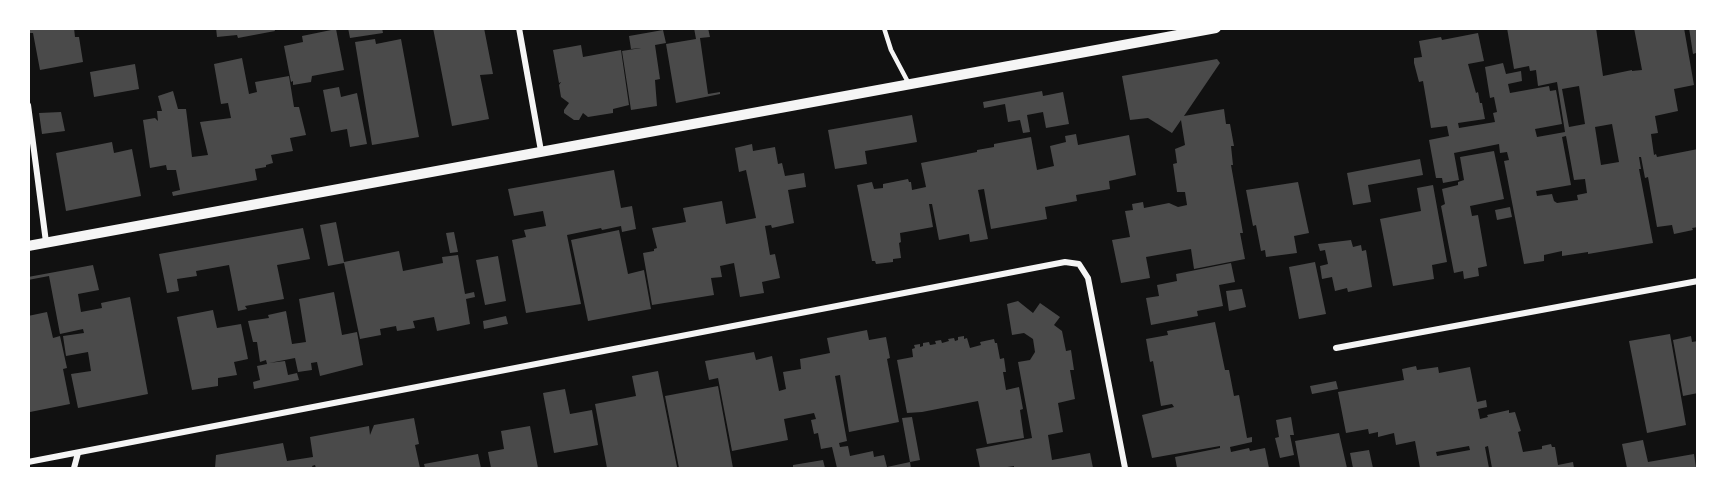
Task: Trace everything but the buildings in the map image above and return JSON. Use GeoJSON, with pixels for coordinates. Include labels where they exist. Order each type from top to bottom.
{"type":"FeatureCollection","features":[{"type":"Feature","properties":{"kind":"street"},"geometry":{"type":"LineString","coordinates":[[519,28],[541,151]]}},
{"type":"Feature","properties":{"kind":"street"},"geometry":{"type":"LineString","coordinates":[[28,246],[1216,28]]}},
{"type":"Feature","properties":{"kind":"street"},"geometry":{"type":"LineString","coordinates":[[28,105],[46,242]]}},
{"type":"Feature","properties":{"kind":"street"},"geometry":{"type":"LineString","coordinates":[[28,462],[1065,262],[1079,264],[1088,278],[1125,468]]}},
{"type":"Feature","properties":{"kind":"street"},"geometry":{"type":"LineString","coordinates":[[1335,348],[1698,281]]}},
{"type":"Feature","properties":{"kind":"street"},"geometry":{"type":"LineString","coordinates":[[74,468],[78,453]]}},
{"type":"Feature","properties":{"kind":"lane"},"geometry":{"type":"LineString","coordinates":[[884,28],[891,50],[909,84]]}}]}
